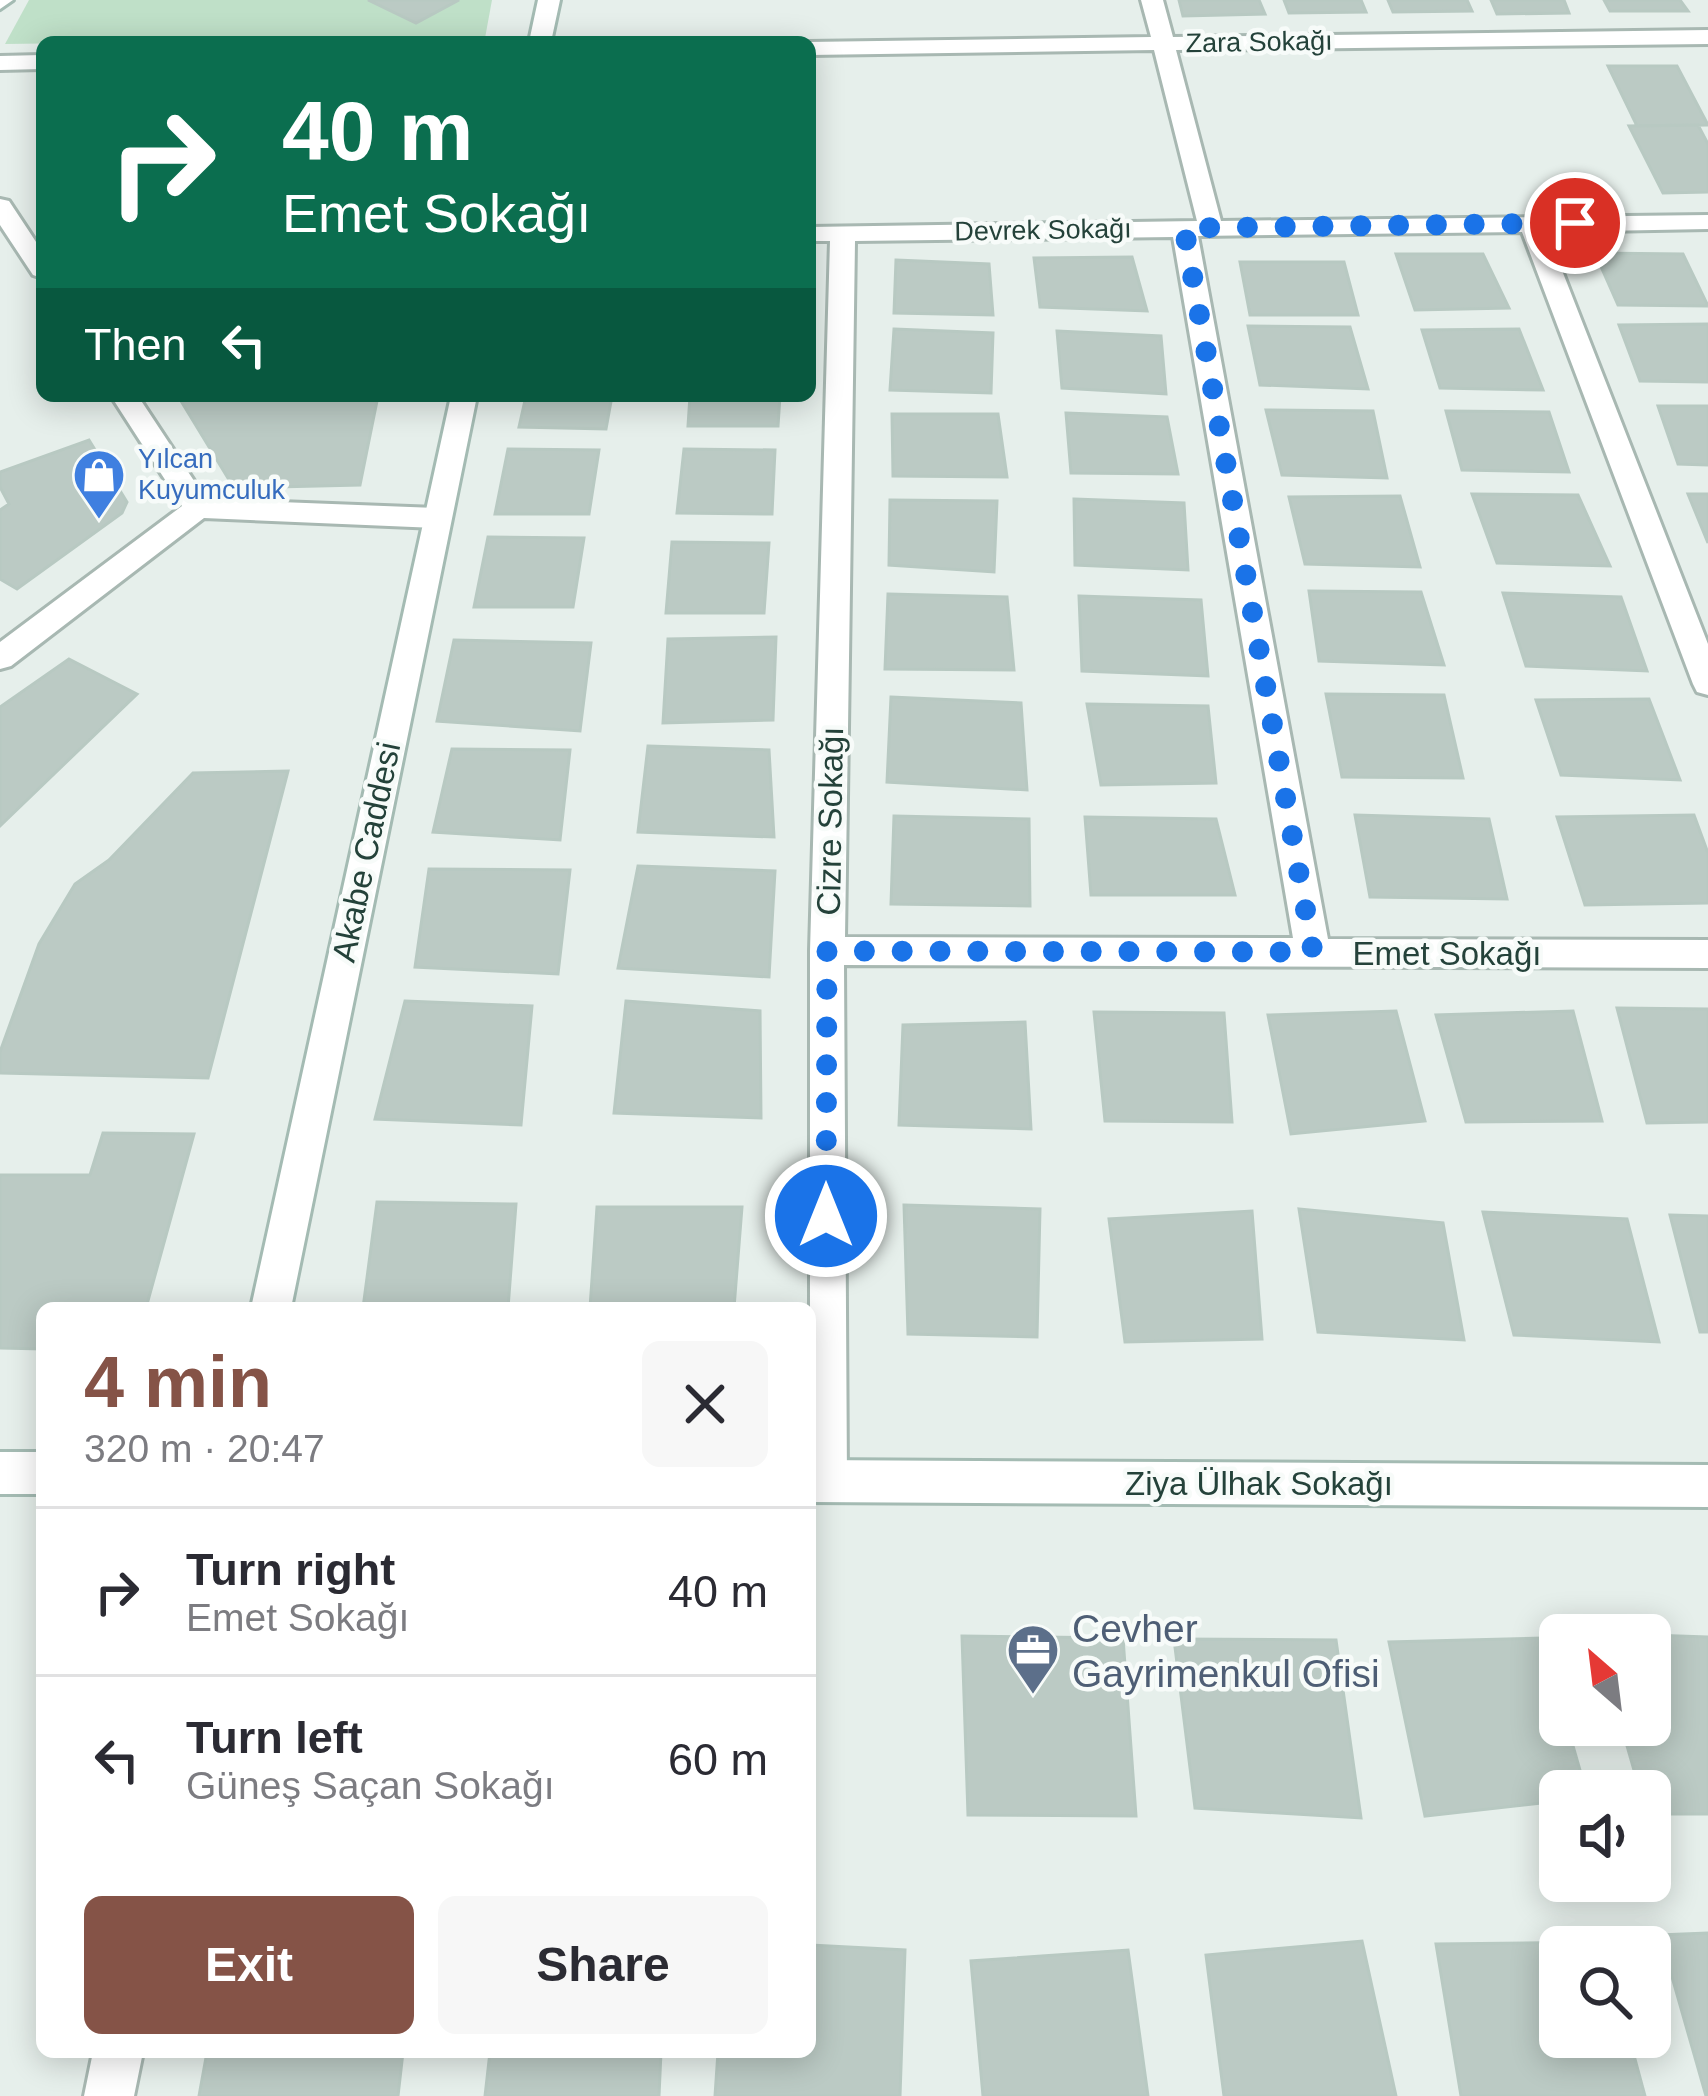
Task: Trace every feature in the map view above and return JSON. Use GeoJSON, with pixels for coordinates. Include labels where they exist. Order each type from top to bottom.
{"type":"FeatureCollection","features":[{"type":"Feature","properties":{"kind":"street"},"geometry":{"type":"LineString","coordinates":[[541,36],[549,0]]}},
{"type":"Feature","properties":{"kind":"street"},"geometry":{"type":"LineString","coordinates":[[1152,0],[1197,228],[1313,952]]}},
{"type":"Feature","properties":{"kind":"street","name":"Zara Sokağı"},"geometry":{"type":"LineString","coordinates":[[816,48],[1708,37]]}},
{"type":"Feature","properties":{"kind":"street"},"geometry":{"type":"LineString","coordinates":[[0,63],[36,62]]}},
{"type":"Feature","properties":{"kind":"street"},"geometry":{"type":"LineString","coordinates":[[0,206],[36,261]]}},
{"type":"Feature","properties":{"kind":"street","name":"Devrek Sokağı"},"geometry":{"type":"LineString","coordinates":[[826,234],[1708,222]]}},
{"type":"Feature","properties":{"kind":"street"},"geometry":{"type":"LineString","coordinates":[[1531,224],[1708,685]]}},
{"type":"Feature","properties":{"kind":"street","name":"Cizre Sokağı"},"geometry":{"type":"LineString","coordinates":[[818,1481],[827,951],[826,234]]}},
{"type":"Feature","properties":{"kind":"street"},"geometry":{"type":"LineString","coordinates":[[128,402],[198,508]]}},
{"type":"Feature","properties":{"kind":"street","name":"Akabe Caddesi"},"geometry":{"type":"LineString","coordinates":[[272,1302],[463,402]]}},
{"type":"Feature","properties":{"kind":"street"},"geometry":{"type":"LineString","coordinates":[[0,658],[198,508],[436,518]]}},
{"type":"Feature","properties":{"kind":"street","name":"Emet Sokağı"},"geometry":{"type":"LineString","coordinates":[[827,951],[1708,954]]}},
{"type":"Feature","properties":{"kind":"street"},"geometry":{"type":"LineString","coordinates":[[0,1473],[36,1473]]}},
{"type":"Feature","properties":{"kind":"street","name":"Ziya Ülhak Sokağı"},"geometry":{"type":"LineString","coordinates":[[818,1481],[1708,1486]]}},
{"type":"Feature","properties":{"kind":"street"},"geometry":{"type":"LineString","coordinates":[[109,2096],[117,2058]]}},
{"type":"Feature","properties":{"kind":"green space"},"geometry":{"type":"Polygon","coordinates":[[[29,0],[492,0],[485,36],[36,36],[36,44],[5,44],[29,0]]]}},
{"type":"Feature","properties":{"kind":"building"},"geometry":{"type":"Polygon","coordinates":[[[368,0],[459,0],[416,23],[368,0]]]}},
{"type":"Feature","properties":{"kind":"building"},"geometry":{"type":"Polygon","coordinates":[[[1179,0],[1259,0],[1265,14],[1183,16],[1179,0]]]}},
{"type":"Feature","properties":{"kind":"building"},"geometry":{"type":"Polygon","coordinates":[[[1284,0],[1361,0],[1366,12],[1289,13],[1284,0]]]}},
{"type":"Feature","properties":{"kind":"building"},"geometry":{"type":"Polygon","coordinates":[[[1388,0],[1467,0],[1472,11],[1393,12],[1388,0]]]}},
{"type":"Feature","properties":{"kind":"building"},"geometry":{"type":"Polygon","coordinates":[[[1491,0],[1564,0],[1569,13],[1497,14],[1491,0]]]}},
{"type":"Feature","properties":{"kind":"building"},"geometry":{"type":"Polygon","coordinates":[[[1604,0],[1680,0],[1688,11],[1610,11],[1604,0]]]}},
{"type":"Feature","properties":{"kind":"building"},"geometry":{"type":"Polygon","coordinates":[[[1608,66],[1677,66],[1708,125],[1637,126],[1608,66]]]}},
{"type":"Feature","properties":{"kind":"building"},"geometry":{"type":"Polygon","coordinates":[[[1698,125],[1708,144],[1708,192],[1663,193],[1629,126],[1698,125]]]}},
{"type":"Feature","properties":{"kind":"building"},"geometry":{"type":"Polygon","coordinates":[[[1595,253],[1683,254],[1708,306],[1618,305],[1595,253]]]}},
{"type":"Feature","properties":{"kind":"building"},"geometry":{"type":"Polygon","coordinates":[[[1396,254],[1483,254],[1509,308],[1415,310],[1396,254]]]}},
{"type":"Feature","properties":{"kind":"building"},"geometry":{"type":"Polygon","coordinates":[[[1132,257],[1147,311],[1040,307],[1034,258],[1132,257]]]}},
{"type":"Feature","properties":{"kind":"building"},"geometry":{"type":"Polygon","coordinates":[[[896,260],[989,264],[993,315],[894,313],[896,260]]]}},
{"type":"Feature","properties":{"kind":"building"},"geometry":{"type":"Polygon","coordinates":[[[1240,262],[1344,262],[1358,315],[1250,315],[1240,262]]]}},
{"type":"Feature","properties":{"kind":"building"},"geometry":{"type":"Polygon","coordinates":[[[1708,324],[1708,382],[1640,381],[1619,325],[1708,324]]]}},
{"type":"Feature","properties":{"kind":"building"},"geometry":{"type":"Polygon","coordinates":[[[1248,326],[1350,327],[1368,389],[1260,385],[1248,326]]]}},
{"type":"Feature","properties":{"kind":"building"},"geometry":{"type":"Polygon","coordinates":[[[894,329],[993,333],[991,393],[890,390],[894,329]]]}},
{"type":"Feature","properties":{"kind":"building"},"geometry":{"type":"Polygon","coordinates":[[[1519,329],[1543,390],[1440,388],[1422,330],[1519,329]]]}},
{"type":"Feature","properties":{"kind":"building"},"geometry":{"type":"Polygon","coordinates":[[[1057,331],[1161,336],[1166,394],[1062,388],[1057,331]]]}},
{"type":"Feature","properties":{"kind":"building"},"geometry":{"type":"Polygon","coordinates":[[[182,402],[377,402],[360,485],[234,488],[182,402]]]}},
{"type":"Feature","properties":{"kind":"building"},"geometry":{"type":"Polygon","coordinates":[[[525,402],[611,402],[606,429],[519,427],[525,402]]]}},
{"type":"Feature","properties":{"kind":"building"},"geometry":{"type":"Polygon","coordinates":[[[690,402],[780,402],[778,426],[688,426],[690,402]]]}},
{"type":"Feature","properties":{"kind":"building"},"geometry":{"type":"Polygon","coordinates":[[[1658,406],[1708,406],[1708,465],[1678,464],[1658,406]]]}},
{"type":"Feature","properties":{"kind":"building"},"geometry":{"type":"Polygon","coordinates":[[[1266,410],[1373,411],[1387,478],[1282,475],[1266,410]]]}},
{"type":"Feature","properties":{"kind":"building"},"geometry":{"type":"Polygon","coordinates":[[[1446,411],[1549,412],[1569,472],[1462,470],[1446,411]]]}},
{"type":"Feature","properties":{"kind":"building"},"geometry":{"type":"Polygon","coordinates":[[[1066,413],[1167,417],[1178,474],[1071,473],[1066,413]]]}},
{"type":"Feature","properties":{"kind":"building"},"geometry":{"type":"Polygon","coordinates":[[[892,414],[998,414],[1007,477],[893,476],[892,414]]]}},
{"type":"Feature","properties":{"kind":"building"},"geometry":{"type":"Polygon","coordinates":[[[89,440],[127,502],[122,513],[17,589],[0,579],[0,510],[9,504],[0,487],[0,472],[89,440]]]}},
{"type":"Feature","properties":{"kind":"building"},"geometry":{"type":"Polygon","coordinates":[[[508,449],[599,450],[589,514],[495,514],[508,449]]]}},
{"type":"Feature","properties":{"kind":"building"},"geometry":{"type":"Polygon","coordinates":[[[684,449],[775,450],[772,514],[677,513],[684,449]]]}},
{"type":"Feature","properties":{"kind":"building"},"geometry":{"type":"Polygon","coordinates":[[[1472,494],[1578,495],[1610,566],[1497,563],[1472,494]]]}},
{"type":"Feature","properties":{"kind":"building"},"geometry":{"type":"Polygon","coordinates":[[[1688,494],[1708,494],[1708,543],[1688,494]]]}},
{"type":"Feature","properties":{"kind":"building"},"geometry":{"type":"Polygon","coordinates":[[[1400,496],[1420,567],[1305,564],[1289,497],[1400,496]]]}},
{"type":"Feature","properties":{"kind":"building"},"geometry":{"type":"Polygon","coordinates":[[[1074,499],[1184,503],[1188,570],[1075,565],[1074,499]]]}},
{"type":"Feature","properties":{"kind":"building"},"geometry":{"type":"Polygon","coordinates":[[[890,500],[997,501],[994,572],[889,565],[890,500]]]}},
{"type":"Feature","properties":{"kind":"building"},"geometry":{"type":"Polygon","coordinates":[[[488,537],[584,538],[573,607],[474,607],[488,537]]]}},
{"type":"Feature","properties":{"kind":"building"},"geometry":{"type":"Polygon","coordinates":[[[672,542],[769,543],[764,613],[666,613],[672,542]]]}},
{"type":"Feature","properties":{"kind":"building"},"geometry":{"type":"Polygon","coordinates":[[[1309,591],[1421,592],[1444,665],[1319,661],[1309,591]]]}},
{"type":"Feature","properties":{"kind":"building"},"geometry":{"type":"Polygon","coordinates":[[[1503,593],[1621,597],[1647,671],[1526,666],[1503,593]]]}},
{"type":"Feature","properties":{"kind":"building"},"geometry":{"type":"Polygon","coordinates":[[[888,594],[1007,597],[1014,670],[885,669],[888,594]]]}},
{"type":"Feature","properties":{"kind":"building"},"geometry":{"type":"Polygon","coordinates":[[[1079,596],[1201,600],[1208,676],[1082,671],[1079,596]]]}},
{"type":"Feature","properties":{"kind":"building"},"geometry":{"type":"Polygon","coordinates":[[[776,637],[773,720],[663,723],[668,639],[776,637]]]}},
{"type":"Feature","properties":{"kind":"building"},"geometry":{"type":"Polygon","coordinates":[[[454,640],[591,643],[580,731],[437,721],[454,640]]]}},
{"type":"Feature","properties":{"kind":"building"},"geometry":{"type":"Polygon","coordinates":[[[69,659],[137,694],[0,826],[0,707],[69,659]]]}},
{"type":"Feature","properties":{"kind":"building"},"geometry":{"type":"Polygon","coordinates":[[[1326,694],[1444,695],[1463,778],[1342,777],[1326,694]]]}},
{"type":"Feature","properties":{"kind":"building"},"geometry":{"type":"Polygon","coordinates":[[[891,697],[1021,703],[1027,790],[887,782],[891,697]]]}},
{"type":"Feature","properties":{"kind":"building"},"geometry":{"type":"Polygon","coordinates":[[[1649,699],[1680,780],[1561,775],[1536,700],[1649,699]]]}},
{"type":"Feature","properties":{"kind":"building"},"geometry":{"type":"Polygon","coordinates":[[[1087,704],[1208,706],[1216,783],[1101,785],[1087,704]]]}},
{"type":"Feature","properties":{"kind":"building"},"geometry":{"type":"Polygon","coordinates":[[[648,746],[769,750],[774,837],[638,832],[648,746]]]}},
{"type":"Feature","properties":{"kind":"building"},"geometry":{"type":"Polygon","coordinates":[[[452,749],[570,750],[560,840],[433,832],[452,749]]]}},
{"type":"Feature","properties":{"kind":"building"},"geometry":{"type":"Polygon","coordinates":[[[288,771],[208,1078],[0,1073],[0,1052],[39,944],[75,884],[109,860],[193,773],[288,771]]]}},
{"type":"Feature","properties":{"kind":"building"},"geometry":{"type":"Polygon","coordinates":[[[1355,815],[1489,819],[1507,899],[1370,897],[1355,815]]]}},
{"type":"Feature","properties":{"kind":"building"},"geometry":{"type":"Polygon","coordinates":[[[1694,815],[1708,853],[1708,903],[1585,905],[1557,817],[1694,815]]]}},
{"type":"Feature","properties":{"kind":"building"},"geometry":{"type":"Polygon","coordinates":[[[894,816],[1029,819],[1030,906],[891,904],[894,816]]]}},
{"type":"Feature","properties":{"kind":"building"},"geometry":{"type":"Polygon","coordinates":[[[1085,817],[1216,819],[1235,895],[1091,895],[1085,817]]]}},
{"type":"Feature","properties":{"kind":"building"},"geometry":{"type":"Polygon","coordinates":[[[638,866],[775,871],[769,977],[618,968],[638,866]]]}},
{"type":"Feature","properties":{"kind":"building"},"geometry":{"type":"Polygon","coordinates":[[[429,869],[570,870],[558,974],[415,967],[429,869]]]}},
{"type":"Feature","properties":{"kind":"building"},"geometry":{"type":"Polygon","coordinates":[[[405,1001],[532,1006],[521,1125],[375,1119],[405,1001]]]}},
{"type":"Feature","properties":{"kind":"building"},"geometry":{"type":"Polygon","coordinates":[[[626,1001],[760,1011],[761,1118],[614,1113],[626,1001]]]}},
{"type":"Feature","properties":{"kind":"building"},"geometry":{"type":"Polygon","coordinates":[[[1617,1008],[1708,1009],[1708,1122],[1647,1123],[1617,1008]]]}},
{"type":"Feature","properties":{"kind":"building"},"geometry":{"type":"Polygon","coordinates":[[[1396,1011],[1425,1121],[1291,1134],[1268,1015],[1396,1011]]]}},
{"type":"Feature","properties":{"kind":"building"},"geometry":{"type":"Polygon","coordinates":[[[1573,1011],[1602,1121],[1466,1122],[1436,1015],[1573,1011]]]}},
{"type":"Feature","properties":{"kind":"building"},"geometry":{"type":"Polygon","coordinates":[[[1094,1012],[1224,1013],[1232,1122],[1105,1121],[1094,1012]]]}},
{"type":"Feature","properties":{"kind":"building"},"geometry":{"type":"Polygon","coordinates":[[[1025,1022],[1031,1129],[899,1125],[903,1025],[1025,1022]]]}},
{"type":"Feature","properties":{"kind":"building"},"geometry":{"type":"Polygon","coordinates":[[[103,1133],[194,1134],[148,1302],[36,1302],[36,1349],[0,1348],[0,1175],[90,1175],[103,1133]]]}},
{"type":"Feature","properties":{"kind":"building"},"geometry":{"type":"Polygon","coordinates":[[[377,1202],[516,1204],[508,1302],[364,1302],[377,1202]]]}},
{"type":"Feature","properties":{"kind":"building"},"geometry":{"type":"Polygon","coordinates":[[[904,1205],[1040,1209],[1037,1337],[908,1334],[904,1205]]]}},
{"type":"Feature","properties":{"kind":"building"},"geometry":{"type":"Polygon","coordinates":[[[597,1207],[742,1207],[734,1302],[590,1302],[597,1207]]]}},
{"type":"Feature","properties":{"kind":"building"},"geometry":{"type":"Polygon","coordinates":[[[1299,1209],[1443,1223],[1464,1340],[1318,1332],[1299,1209]]]}},
{"type":"Feature","properties":{"kind":"building"},"geometry":{"type":"Polygon","coordinates":[[[1252,1211],[1262,1339],[1125,1342],[1109,1219],[1252,1211]]]}},
{"type":"Feature","properties":{"kind":"building"},"geometry":{"type":"Polygon","coordinates":[[[1483,1212],[1627,1219],[1659,1342],[1514,1335],[1483,1212]]]}},
{"type":"Feature","properties":{"kind":"building"},"geometry":{"type":"Polygon","coordinates":[[[1670,1215],[1708,1216],[1708,1332],[1700,1332],[1670,1215]]]}},
{"type":"Feature","properties":{"kind":"building"},"geometry":{"type":"Polygon","coordinates":[[[962,1636],[1123,1638],[1136,1816],[968,1815],[962,1636]]]}},
{"type":"Feature","properties":{"kind":"building"},"geometry":{"type":"Polygon","coordinates":[[[1671,1636],[1708,1637],[1708,1814],[1671,1814],[1671,1770],[1634,1770],[1627,1746],[1671,1746],[1671,1636]]]}},
{"type":"Feature","properties":{"kind":"building"},"geometry":{"type":"Polygon","coordinates":[[[1539,1638],[1539,1746],[1573,1746],[1580,1770],[1539,1770],[1539,1803],[1425,1816],[1389,1642],[1539,1638]]]}},
{"type":"Feature","properties":{"kind":"building"},"geometry":{"type":"Polygon","coordinates":[[[1174,1639],[1336,1640],[1361,1818],[1195,1808],[1174,1639]]]}},
{"type":"Feature","properties":{"kind":"building"},"geometry":{"type":"Polygon","coordinates":[[[1708,1933],[1708,2096],[1671,1974],[1671,1935],[1708,1933]]]}},
{"type":"Feature","properties":{"kind":"building"},"geometry":{"type":"Polygon","coordinates":[[[1362,1941],[1396,2096],[1224,2096],[1206,1955],[1362,1941]]]}},
{"type":"Feature","properties":{"kind":"building"},"geometry":{"type":"Polygon","coordinates":[[[1539,1943],[1539,2058],[1635,2058],[1645,2096],[1461,2096],[1436,1944],[1539,1943]]]}},
{"type":"Feature","properties":{"kind":"building"},"geometry":{"type":"Polygon","coordinates":[[[816,1945],[905,1950],[900,2096],[715,2096],[718,2058],[816,2058],[816,1945]]]}},
{"type":"Feature","properties":{"kind":"building"},"geometry":{"type":"Polygon","coordinates":[[[1128,1950],[1148,2096],[983,2096],[971,1961],[1128,1950]]]}},
{"type":"Feature","properties":{"kind":"building"},"geometry":{"type":"Polygon","coordinates":[[[206,2058],[402,2058],[398,2096],[199,2096],[206,2058]]]}},
{"type":"Feature","properties":{"kind":"building"},"geometry":{"type":"Polygon","coordinates":[[[489,2058],[661,2058],[659,2096],[485,2096],[489,2058]]]}},
{"type":"Feature","properties":{"kind":"place","name":"Yılcan Kuyumculuk"},"geometry":{"type":"Point","coordinates":[99,521]}},
{"type":"Feature","properties":{"kind":"place","name":"Cevher Gayrimenkul Ofisi"},"geometry":{"type":"Point","coordinates":[1033,1696]}},
{"type":"Feature","properties":{"kind":"route"},"geometry":{"type":"LineString","coordinates":[[826,1216],[827,951],[1313,952],[1184,228],[1575,223]]}}]}
